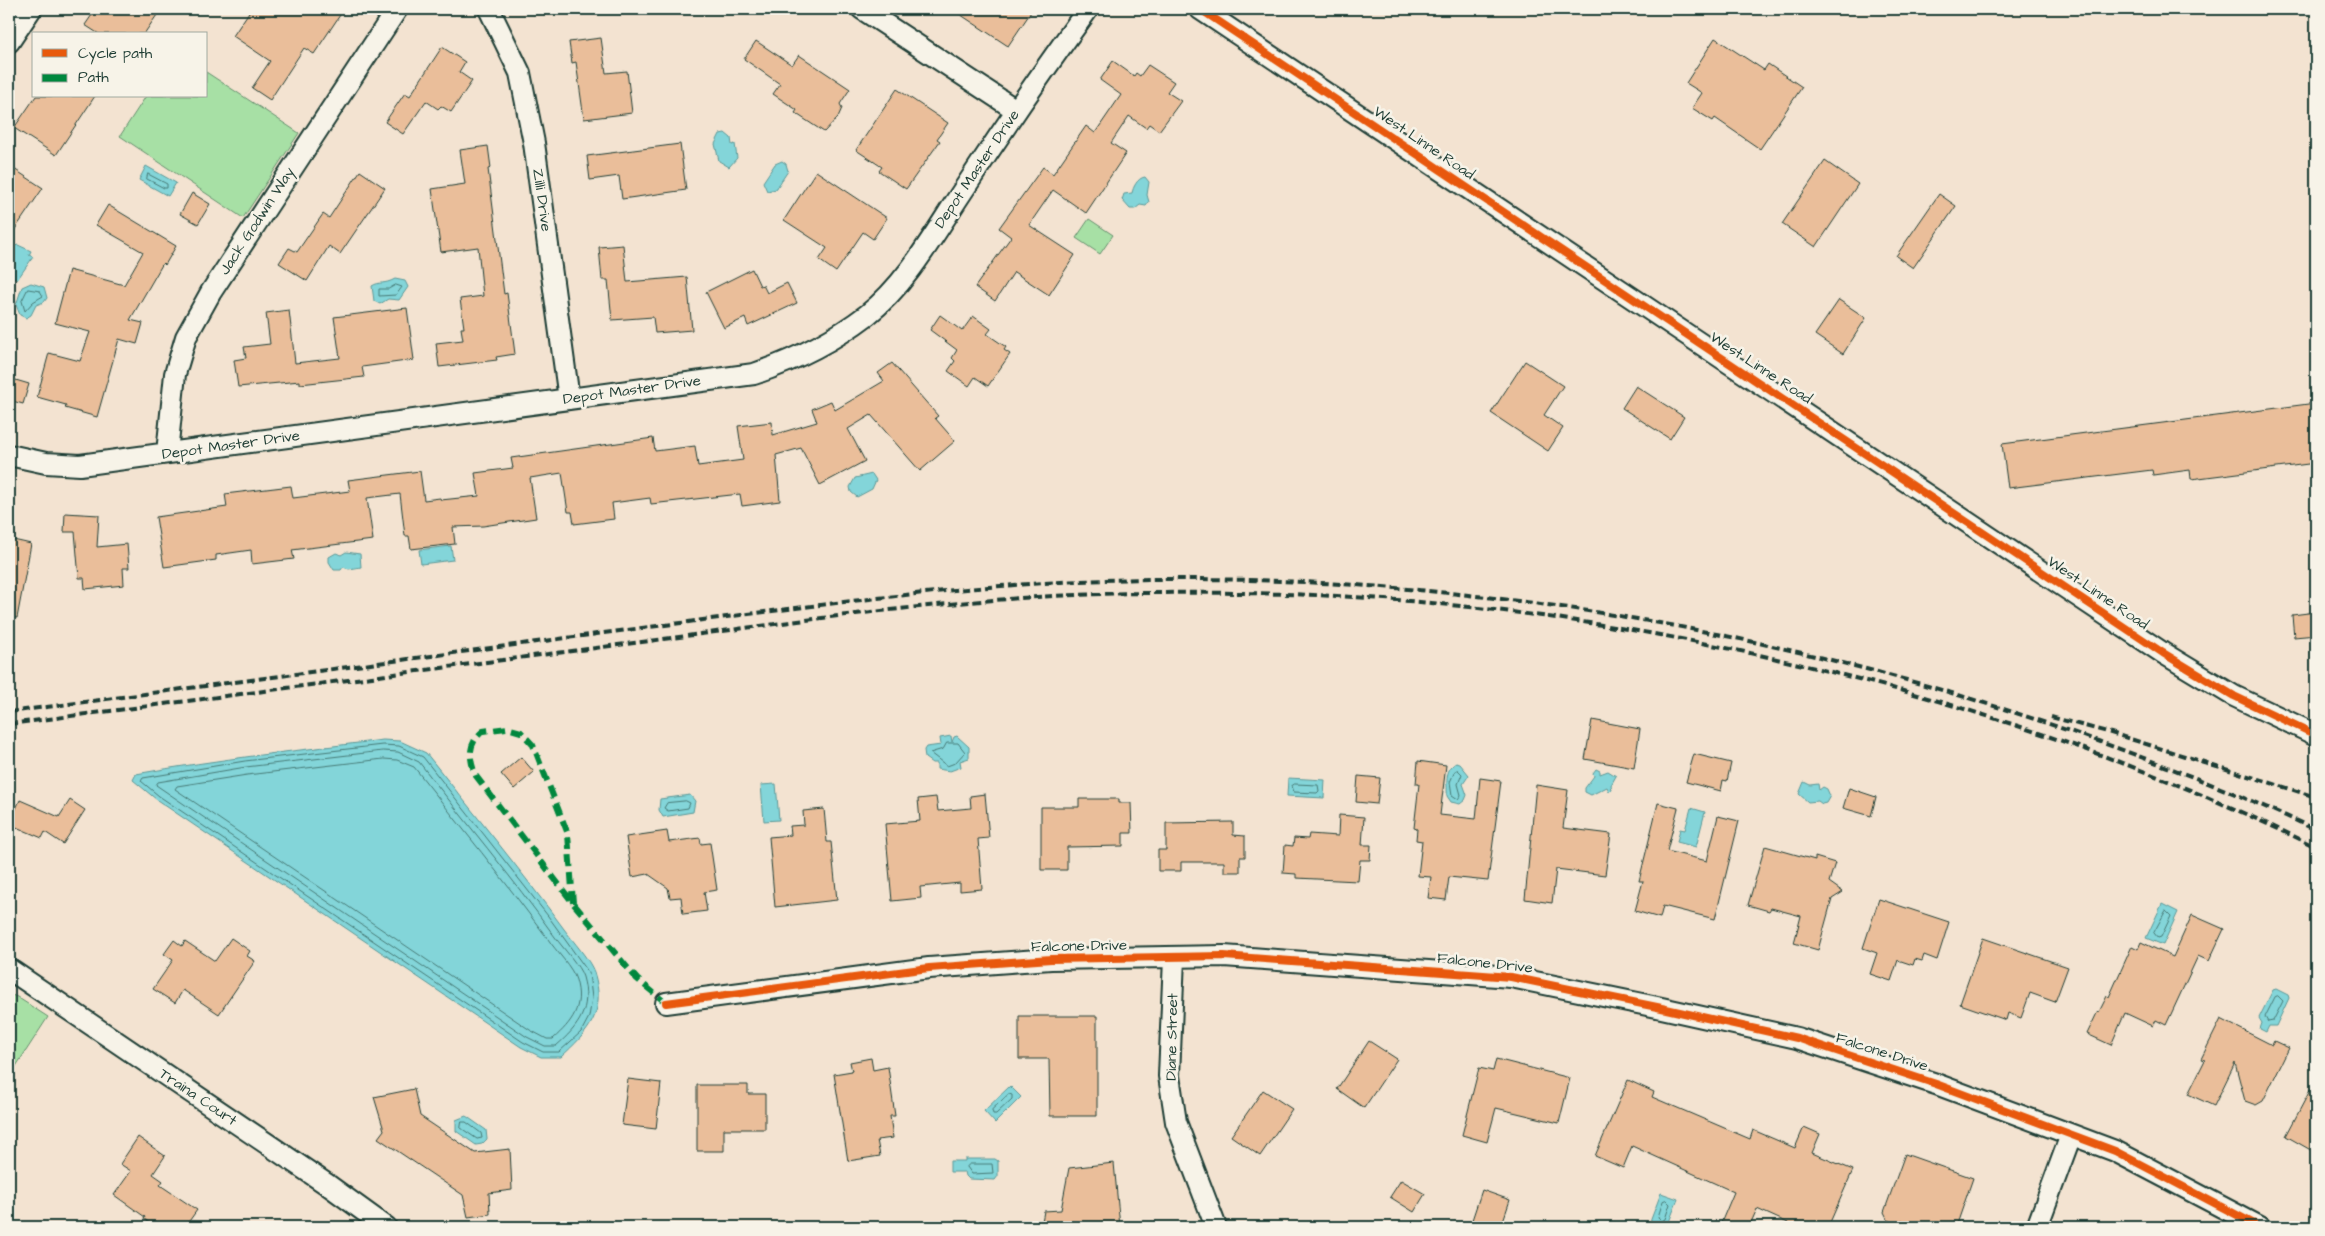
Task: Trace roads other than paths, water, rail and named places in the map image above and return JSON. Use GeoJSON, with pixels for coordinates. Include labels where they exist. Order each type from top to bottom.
{"type":"FeatureCollection","features":[{"type":"Feature","properties":{"kind":"street"},"geometry":{"type":"LineString","coordinates":[[9,42],[31,9]]}},
{"type":"Feature","properties":{"kind":"street","name":"Jack Godwin Way"},"geometry":{"type":"LineString","coordinates":[[167,453],[175,374],[186,337],[211,292],[397,9]]}},
{"type":"Feature","properties":{"kind":"street","name":"Zilli Drive"},"geometry":{"type":"LineString","coordinates":[[489,9],[520,73],[534,143],[569,399]]}},
{"type":"Feature","properties":{"kind":"street"},"geometry":{"type":"LineString","coordinates":[[862,9],[1016,110]]}},
{"type":"Feature","properties":{"kind":"street","name":"Depot Master Drive"},"geometry":{"type":"LineString","coordinates":[[9,455],[46,462],[80,465],[754,374],[789,362],[825,343],[868,314],[907,274],[1016,110],[1088,9]]}},
{"type":"Feature","properties":{"kind":"street","name":"West Linne Road"},"geometry":{"type":"LineString","coordinates":[[1200,9],[2163,653],[2234,696],[2316,735]]}},
{"type":"Feature","properties":{"kind":"street","name":"Falcone Drive"},"geometry":{"type":"LineString","coordinates":[[666,1003],[930,968],[1051,959],[1224,956],[1377,966],[1521,979],[1797,1038],[1936,1084],[2114,1151],[2260,1227]]}},
{"type":"Feature","properties":{"kind":"street","name":"Diane Street"},"geometry":{"type":"LineString","coordinates":[[1174,958],[1169,1076],[1176,1122],[1216,1227]]}},
{"type":"Feature","properties":{"kind":"street","name":"Traina Court"},"geometry":{"type":"LineString","coordinates":[[9,970],[328,1185],[386,1227]]}},
{"type":"Feature","properties":{"kind":"street"},"geometry":{"type":"LineString","coordinates":[[2037,1227],[2071,1135]]}},
{"type":"Feature","properties":{"kind":"water"},"geometry":{"type":"Polygon","coordinates":[[[725,133],[731,138],[732,145],[735,144],[737,158],[729,167],[719,161],[715,144],[720,134],[725,133]]]}},
{"type":"Feature","properties":{"kind":"water"},"geometry":{"type":"Polygon","coordinates":[[[782,161],[786,164],[788,171],[776,189],[767,191],[763,182],[775,164],[782,161]]]}},
{"type":"Feature","properties":{"kind":"water"},"geometry":{"type":"Polygon","coordinates":[[[146,166],[176,183],[168,196],[139,180],[146,166]]]}},
{"type":"Feature","properties":{"kind":"water"},"geometry":{"type":"Polygon","coordinates":[[[1145,177],[1149,182],[1147,195],[1149,202],[1146,206],[1140,205],[1135,209],[1130,209],[1122,200],[1124,194],[1132,193],[1138,181],[1145,177]]]}},
{"type":"Feature","properties":{"kind":"water"},"geometry":{"type":"Polygon","coordinates":[[[9,245],[12,247],[18,245],[31,251],[29,255],[33,257],[17,280],[13,276],[9,276],[9,260],[11,257],[9,245]]]}},
{"type":"Feature","properties":{"kind":"water"},"geometry":{"type":"Polygon","coordinates":[[[395,279],[405,281],[408,287],[399,300],[388,299],[380,304],[374,301],[372,286],[395,279]]]}},
{"type":"Feature","properties":{"kind":"water"},"geometry":{"type":"Polygon","coordinates":[[[31,283],[44,287],[47,298],[44,302],[36,305],[31,315],[26,318],[20,315],[16,305],[22,287],[31,283]]]}},
{"type":"Feature","properties":{"kind":"water"},"geometry":{"type":"Polygon","coordinates":[[[872,474],[876,480],[872,489],[857,497],[851,492],[850,487],[855,478],[872,474]]]}},
{"type":"Feature","properties":{"kind":"water"},"geometry":{"type":"Polygon","coordinates":[[[451,546],[453,560],[421,564],[419,550],[451,546]]]}},
{"type":"Feature","properties":{"kind":"water"},"geometry":{"type":"Polygon","coordinates":[[[346,552],[360,554],[361,567],[349,569],[343,567],[341,570],[334,570],[329,562],[329,557],[336,553],[341,555],[346,552]]]}},
{"type":"Feature","properties":{"kind":"water"},"geometry":{"type":"Polygon","coordinates":[[[951,736],[952,742],[954,737],[957,736],[969,747],[969,758],[960,761],[961,767],[950,771],[937,769],[937,763],[932,763],[925,758],[924,750],[926,747],[941,745],[940,738],[951,736]]]}},
{"type":"Feature","properties":{"kind":"water"},"geometry":{"type":"Polygon","coordinates":[[[383,740],[400,741],[426,753],[530,884],[592,967],[597,986],[598,999],[596,1010],[587,1030],[561,1057],[541,1057],[521,1047],[157,800],[133,780],[136,774],[167,769],[260,755],[383,740]]]}},
{"type":"Feature","properties":{"kind":"water"},"geometry":{"type":"Polygon","coordinates":[[[1456,763],[1460,764],[1469,775],[1463,784],[1467,795],[1460,804],[1451,802],[1447,796],[1449,770],[1456,763]]]}},
{"type":"Feature","properties":{"kind":"water"},"geometry":{"type":"Polygon","coordinates":[[[1596,769],[1600,771],[1600,774],[1608,771],[1616,776],[1611,785],[1612,790],[1609,791],[1607,787],[1591,795],[1585,792],[1585,788],[1594,776],[1593,773],[1596,769]]]}},
{"type":"Feature","properties":{"kind":"water"},"geometry":{"type":"Polygon","coordinates":[[[1288,778],[1325,780],[1324,798],[1287,796],[1288,778]]]}},
{"type":"Feature","properties":{"kind":"water"},"geometry":{"type":"Polygon","coordinates":[[[1804,782],[1810,785],[1818,784],[1819,790],[1823,787],[1827,789],[1830,796],[1826,803],[1822,804],[1818,801],[1808,802],[1799,794],[1804,782]]]}},
{"type":"Feature","properties":{"kind":"water"},"geometry":{"type":"Polygon","coordinates":[[[776,784],[779,820],[764,821],[761,785],[776,784]]]}},
{"type":"Feature","properties":{"kind":"water"},"geometry":{"type":"Polygon","coordinates":[[[690,795],[695,801],[693,812],[663,817],[659,810],[660,799],[690,795]]]}},
{"type":"Feature","properties":{"kind":"water"},"geometry":{"type":"Polygon","coordinates":[[[1691,808],[1705,812],[1696,847],[1677,842],[1680,829],[1685,830],[1691,808]]]}},
{"type":"Feature","properties":{"kind":"water"},"geometry":{"type":"Polygon","coordinates":[[[2162,904],[2178,912],[2163,945],[2146,938],[2162,904]]]}},
{"type":"Feature","properties":{"kind":"water"},"geometry":{"type":"Polygon","coordinates":[[[2276,989],[2288,995],[2289,998],[2276,1026],[2269,1026],[2266,1032],[2260,1029],[2262,1023],[2259,1018],[2273,990],[2276,989]]]}},
{"type":"Feature","properties":{"kind":"water"},"geometry":{"type":"Polygon","coordinates":[[[1010,1086],[1021,1097],[995,1123],[984,1111],[1010,1086]]]}},
{"type":"Feature","properties":{"kind":"water"},"geometry":{"type":"Polygon","coordinates":[[[466,1116],[486,1130],[487,1139],[482,1144],[476,1145],[456,1131],[456,1120],[466,1116]]]}},
{"type":"Feature","properties":{"kind":"water"},"geometry":{"type":"Polygon","coordinates":[[[965,1159],[995,1159],[998,1161],[998,1176],[995,1180],[969,1179],[965,1172],[950,1172],[950,1161],[965,1161],[965,1159]]]}},
{"type":"Feature","properties":{"kind":"water"},"geometry":{"type":"Polygon","coordinates":[[[1661,1193],[1678,1199],[1667,1227],[1650,1222],[1661,1193]]]}},
{"type":"Feature","properties":{"kind":"railway"},"geometry":{"type":"LineString","coordinates":[[9,712],[835,603],[964,589],[1094,580],[1279,581],[1398,588],[1517,601],[1636,619],[1753,642],[1869,670],[1984,703],[2098,741],[2235,794],[2316,830]]}},
{"type":"Feature","properties":{"kind":"railway"},"geometry":{"type":"LineString","coordinates":[[9,724],[835,616],[965,602],[1095,594],[1257,593],[1323,595],[1420,602],[1535,615],[1650,633],[1765,656],[1879,684],[1992,718],[2103,756],[2211,799],[2316,847]]}},
{"type":"Feature","properties":{"kind":"railway"},"geometry":{"type":"LineString","coordinates":[[2051,717],[2111,733],[2316,797]]}}]}
